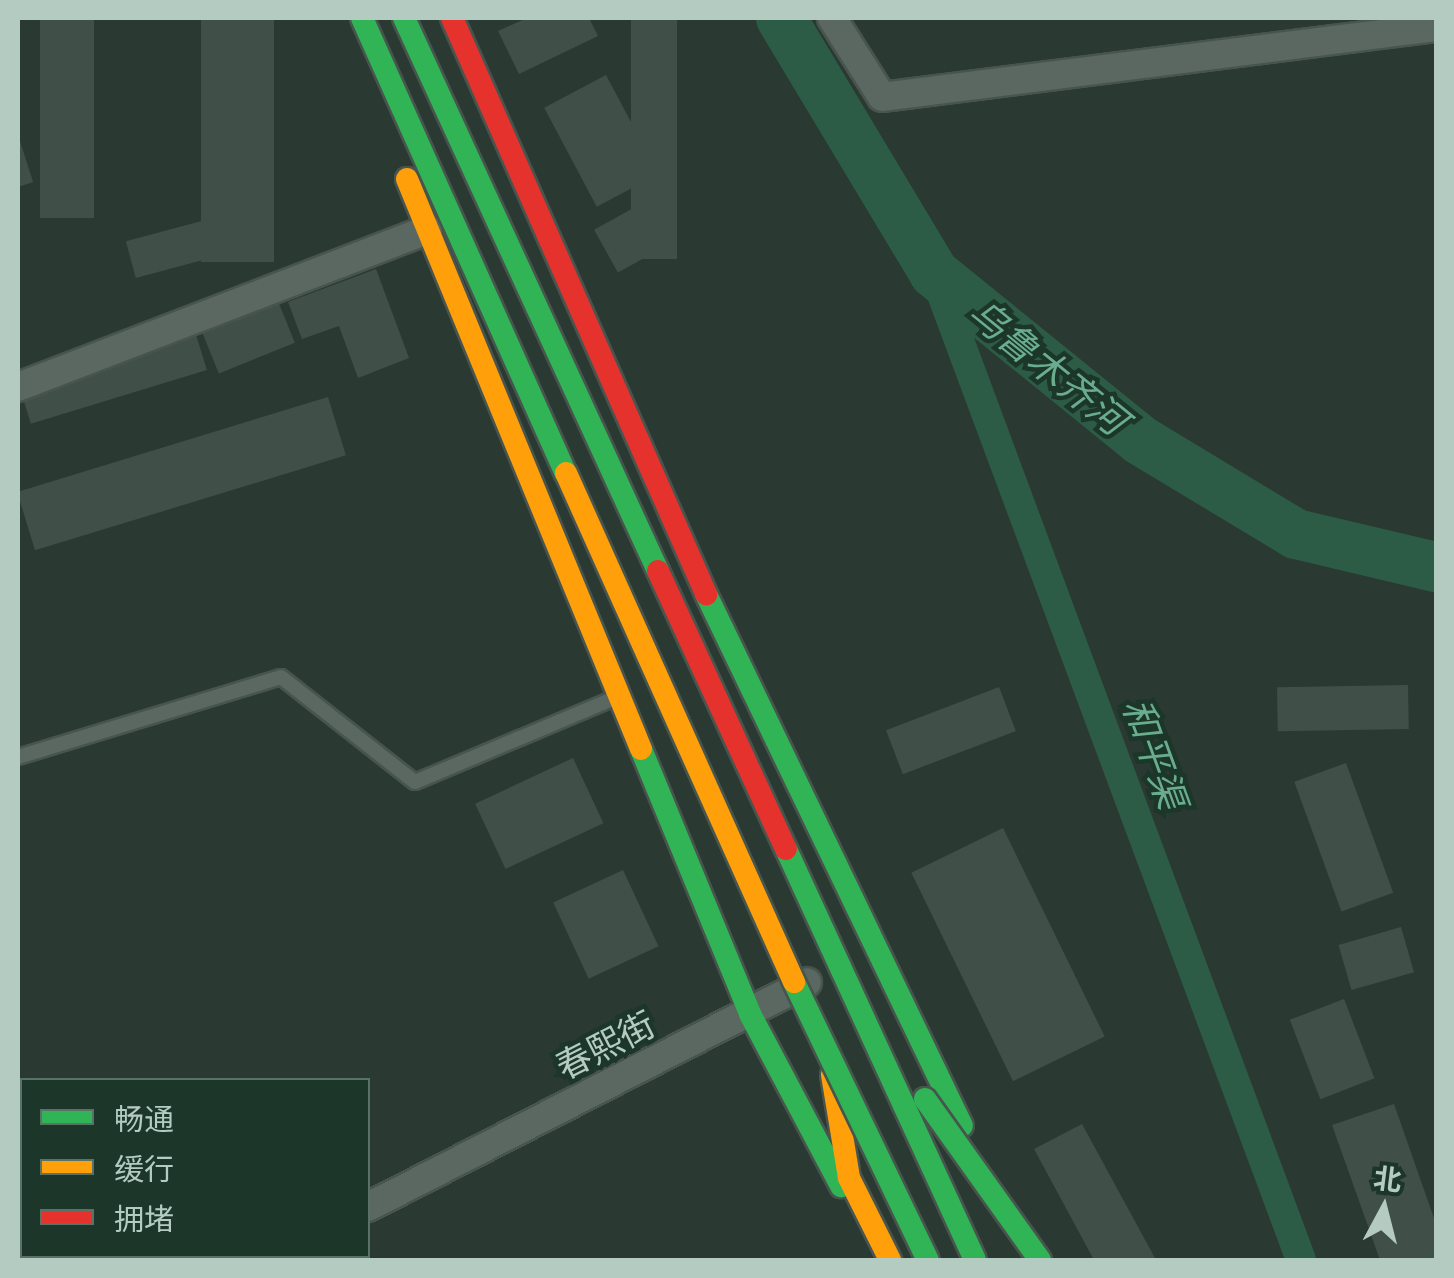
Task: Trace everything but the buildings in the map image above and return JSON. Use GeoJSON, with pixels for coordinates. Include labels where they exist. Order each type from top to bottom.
{"type":"FeatureCollection","features":[{"type":"Feature","properties":{"kind":"main road"},"geometry":{"type":"LineString","coordinates":[[341,18],[750,1014],[880,1260]]}},
{"type":"Feature","properties":{"kind":"main road"},"geometry":{"type":"LineString","coordinates":[[362,18],[828,1054],[928,1260]]}},
{"type":"Feature","properties":{"kind":"main road"},"geometry":{"type":"LineString","coordinates":[[404,18],[976,1260]]}},
{"type":"Feature","properties":{"kind":"main road"},"geometry":{"type":"LineString","coordinates":[[452,18],[680,541],[1027,1260]]}},
{"type":"Feature","properties":{"kind":"main road"},"geometry":{"type":"LineString","coordinates":[[861,1010],[1040,1260]]}},
{"type":"Feature","properties":{"kind":"main road"},"geometry":{"type":"LineString","coordinates":[[828,1054],[849,1178],[890,1260]]}},
{"type":"Feature","properties":{"kind":"street"},"geometry":{"type":"LineString","coordinates":[[832,18],[882,97],[1436,27]]}},
{"type":"Feature","properties":{"kind":"street"},"geometry":{"type":"LineString","coordinates":[[18,387],[428,230]]}},
{"type":"Feature","properties":{"kind":"street","name":"春熙街"},"geometry":{"type":"LineString","coordinates":[[370,1207],[750,1014],[875,945]]}},
{"type":"Feature","properties":{"kind":"lane"},"geometry":{"type":"LineString","coordinates":[[18,756],[281,677],[416,782],[620,696]]}},
{"type":"Feature","properties":{"kind":"waterway","name":"乌鲁木齐河"},"geometry":{"type":"LineString","coordinates":[[781,18],[934,273],[1140,440],[1296,534],[1436,567]]}},
{"type":"Feature","properties":{"kind":"waterway","name":"和平渠"},"geometry":{"type":"LineString","coordinates":[[934,273],[1301,1260]]}},
{"type":"Feature","properties":{"kind":"traffic: fast"},"geometry":{"type":"LineString","coordinates":[[362,18],[566,473]]}},
{"type":"Feature","properties":{"kind":"traffic: fast"},"geometry":{"type":"LineString","coordinates":[[404,18],[658,571]]}},
{"type":"Feature","properties":{"kind":"traffic: fast"},"geometry":{"type":"LineString","coordinates":[[706,594],[962,1126]]}},
{"type":"Feature","properties":{"kind":"traffic: fast"},"geometry":{"type":"LineString","coordinates":[[641,749],[750,1014],[841,1186]]}},
{"type":"Feature","properties":{"kind":"traffic: fast"},"geometry":{"type":"LineString","coordinates":[[786,849],[975,1260]]}},
{"type":"Feature","properties":{"kind":"traffic: fast"},"geometry":{"type":"LineString","coordinates":[[794,982],[928,1260]]}},
{"type":"Feature","properties":{"kind":"traffic: fast"},"geometry":{"type":"LineString","coordinates":[[925,1099],[1040,1260]]}},
{"type":"Feature","properties":{"kind":"traffic: slow"},"geometry":{"type":"LineString","coordinates":[[407,179],[641,749]]}},
{"type":"Feature","properties":{"kind":"traffic: slow"},"geometry":{"type":"LineString","coordinates":[[566,473],[794,982]]}},
{"type":"Feature","properties":{"kind":"traffic: slow"},"geometry":{"type":"LineString","coordinates":[[832,1075],[849,1178],[890,1260]]}},
{"type":"Feature","properties":{"kind":"traffic: jam"},"geometry":{"type":"LineString","coordinates":[[452,18],[706,594]]}},
{"type":"Feature","properties":{"kind":"traffic: jam"},"geometry":{"type":"LineString","coordinates":[[658,571],[786,849]]}}]}
